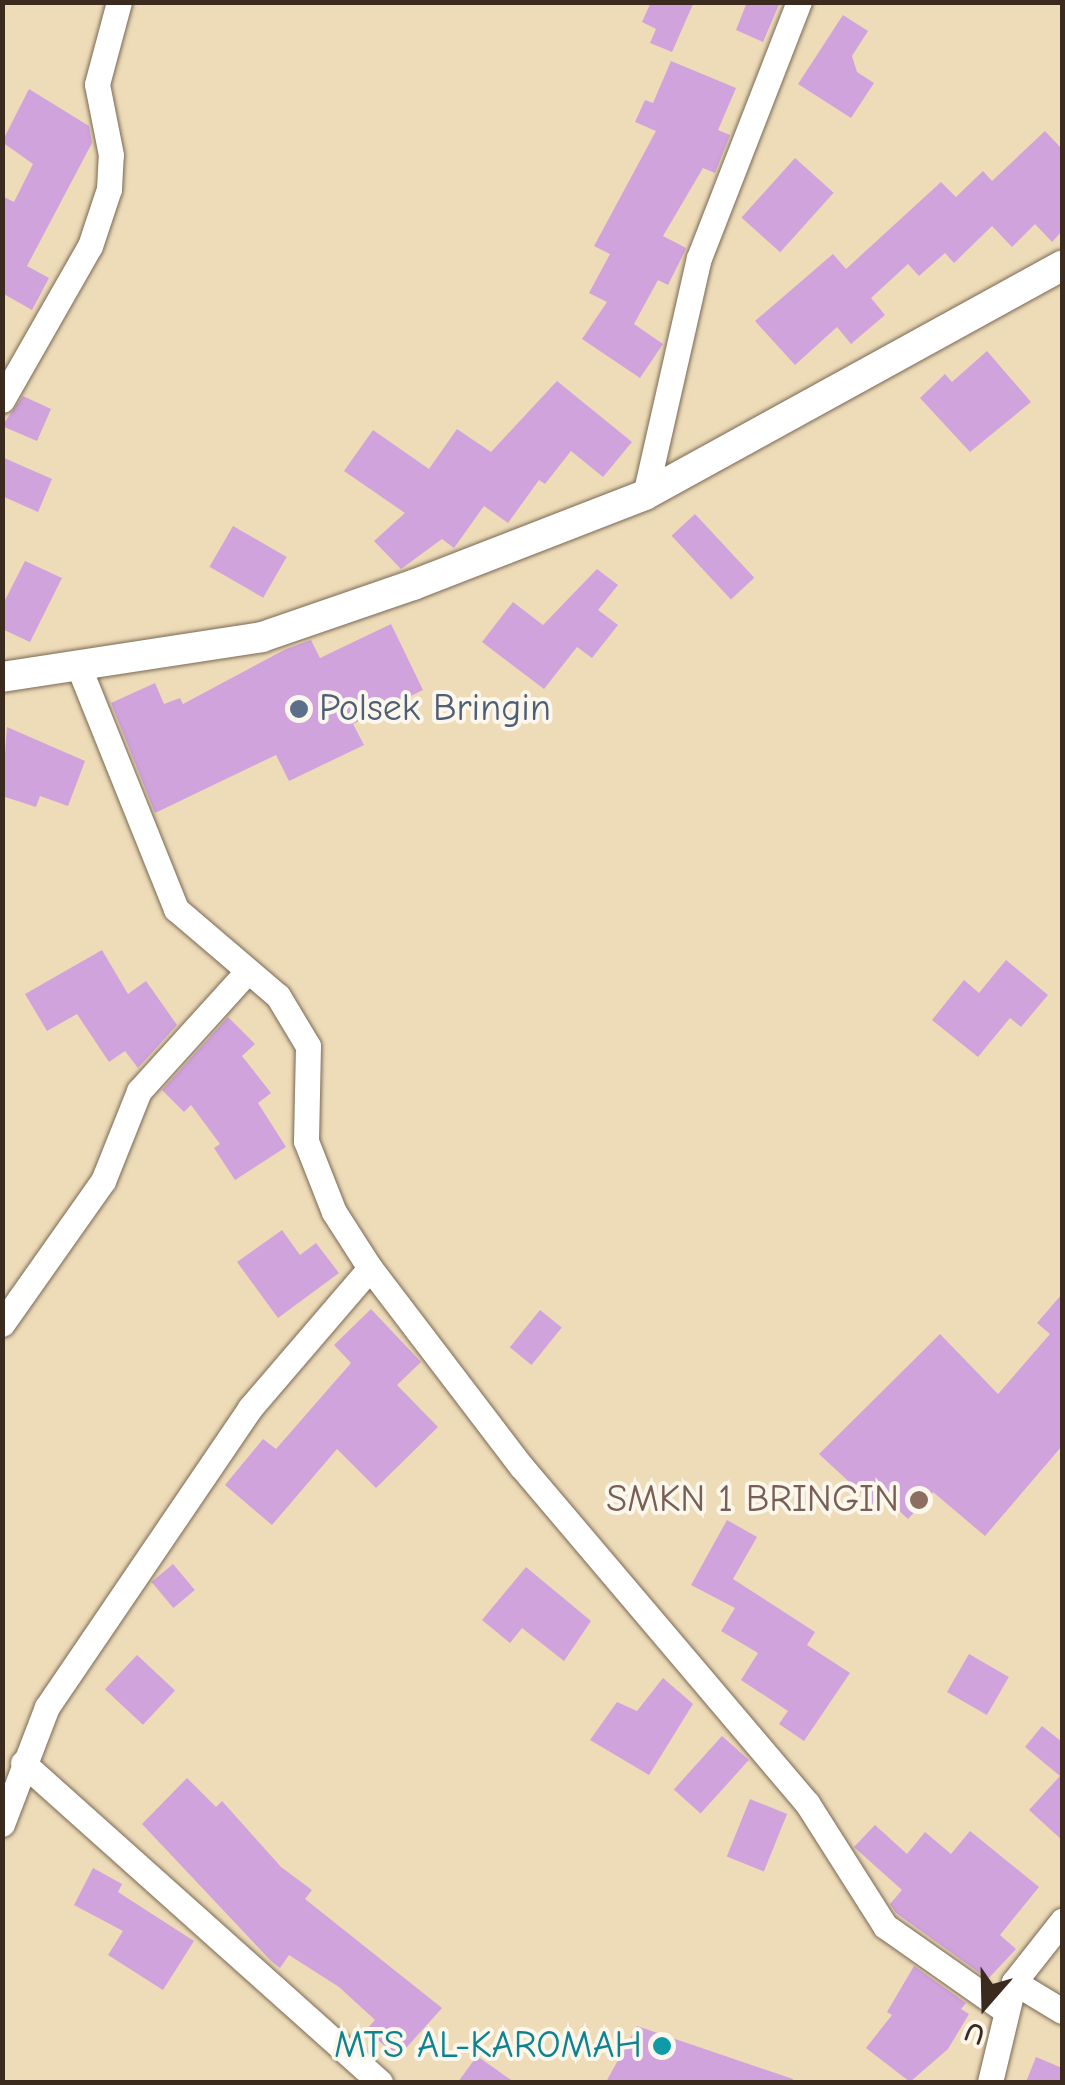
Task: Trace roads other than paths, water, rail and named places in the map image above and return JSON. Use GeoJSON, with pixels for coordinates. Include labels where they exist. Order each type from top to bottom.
{"type":"FeatureCollection","features":[{"type":"Feature","properties":{"kind":"street"},"geometry":{"type":"LineString","coordinates":[[2,400],[90,246],[110,189],[111,155],[97,84],[118,2]]}},
{"type":"Feature","properties":{"kind":"street"},"geometry":{"type":"LineString","coordinates":[[645,495],[699,258],[798,2]]}},
{"type":"Feature","properties":{"kind":"street"},"geometry":{"type":"LineString","coordinates":[[2,677],[80,670],[262,637],[645,495],[1062,266]]}},
{"type":"Feature","properties":{"kind":"street"},"geometry":{"type":"LineString","coordinates":[[80,670],[176,909],[278,996],[308,1046],[306,1141],[334,1212],[370,1268],[521,1466],[807,1804],[885,1926],[1003,2009]]}},
{"type":"Feature","properties":{"kind":"street"},"geometry":{"type":"LineString","coordinates":[[2,1324],[103,1180],[139,1091],[248,972]]}},
{"type":"Feature","properties":{"kind":"street"},"geometry":{"type":"LineString","coordinates":[[2,1824],[47,1707],[240,1422],[370,1268]]}},
{"type":"Feature","properties":{"kind":"street"},"geometry":{"type":"LineString","coordinates":[[23,1763],[380,2082]]}},
{"type":"Feature","properties":{"kind":"street"},"geometry":{"type":"LineString","coordinates":[[990,2082],[1003,2009],[1014,1982],[1062,1921]]}},
{"type":"Feature","properties":{"kind":"street"},"geometry":{"type":"LineString","coordinates":[[1014,1982],[1062,2011]]}},
{"type":"Feature","properties":{"kind":"place","name":"Polsek Bringin"},"geometry":{"type":"Point","coordinates":[299,709]}},
{"type":"Feature","properties":{"kind":"place","name":"SMKN 1 BRINGIN"},"geometry":{"type":"Point","coordinates":[919,1500]}},
{"type":"Feature","properties":{"kind":"place","name":"MTS AL-KAROMAH"},"geometry":{"type":"Point","coordinates":[662,2046]}}]}
